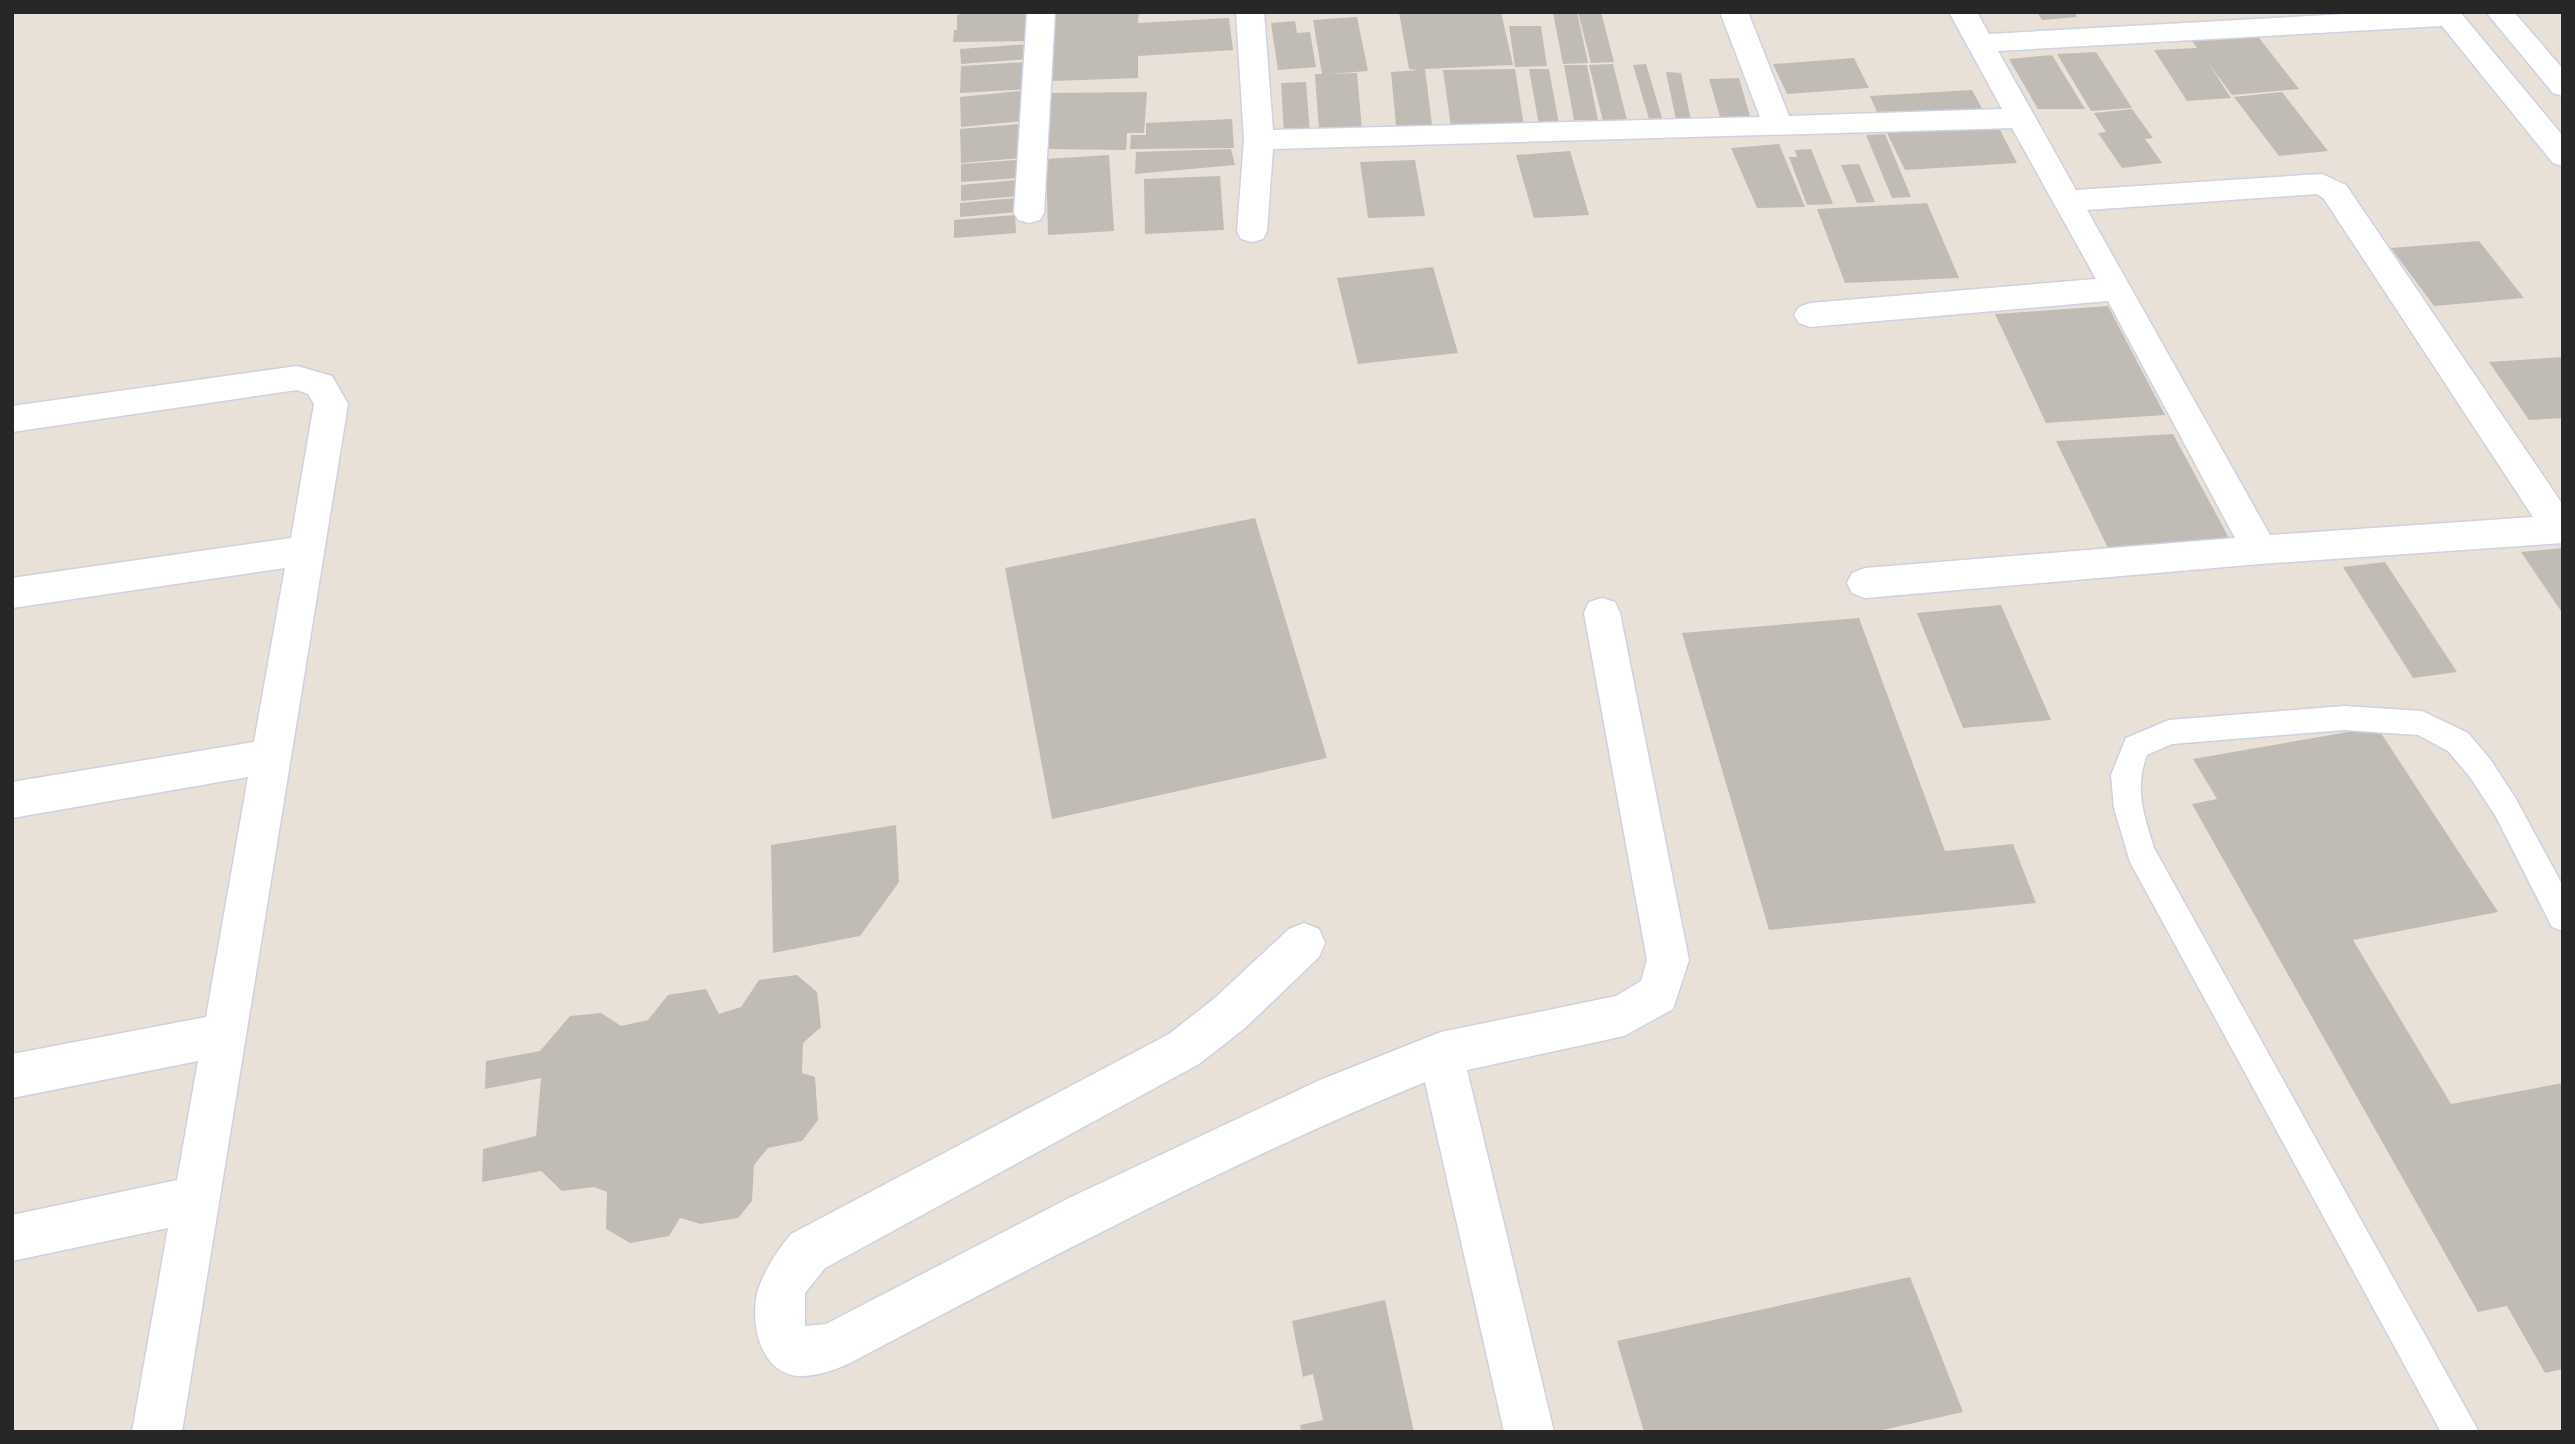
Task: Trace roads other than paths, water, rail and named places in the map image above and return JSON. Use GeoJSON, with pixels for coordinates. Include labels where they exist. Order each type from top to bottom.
{"type":"FeatureCollection","features":[{"type":"Feature","properties":{"kind":"street"},"geometry":{"type":"LineString","coordinates":[[1029,213],[1041,12]]}},
{"type":"Feature","properties":{"kind":"street"},"geometry":{"type":"LineString","coordinates":[[1250,12],[1259,140],[1252,231]]}},
{"type":"Feature","properties":{"kind":"street"},"geometry":{"type":"LineString","coordinates":[[1734,12],[1778,125]]}},
{"type":"Feature","properties":{"kind":"street"},"geometry":{"type":"LineString","coordinates":[[1963,12],[2260,550]]}},
{"type":"Feature","properties":{"kind":"street"},"geometry":{"type":"LineString","coordinates":[[2499,12],[2563,87]]}},
{"type":"Feature","properties":{"kind":"street"},"geometry":{"type":"LineString","coordinates":[[1980,43],[2447,15],[2563,156]]}},
{"type":"Feature","properties":{"kind":"street"},"geometry":{"type":"LineString","coordinates":[[1259,140],[2021,118]]}},
{"type":"Feature","properties":{"kind":"street"},"geometry":{"type":"LineString","coordinates":[[2067,201],[2316,183],[2329,187],[2561,529]]}},
{"type":"Feature","properties":{"kind":"street"},"geometry":{"type":"LineString","coordinates":[[1810,315],[2117,289]]}},
{"type":"Feature","properties":{"kind":"street"},"geometry":{"type":"LineString","coordinates":[[12,419],[297,378],[320,385],[331,404],[157,1432]]}},
{"type":"Feature","properties":{"kind":"street"},"geometry":{"type":"LineString","coordinates":[[1865,583],[2260,550],[2561,529]]}},
{"type":"Feature","properties":{"kind":"street"},"geometry":{"type":"LineString","coordinates":[[12,593],[307,550]]}},
{"type":"Feature","properties":{"kind":"street"},"geometry":{"type":"LineString","coordinates":[[1304,943],[1230,1013],[1184,1049],[808,1251],[786,1276],[778,1306],[782,1339],[799,1352],[831,1347],[1085,1214],[1336,1096],[1441,1054],[1624,1015],[1658,994],[1668,960],[1602,613]]}},
{"type":"Feature","properties":{"kind":"street"},"geometry":{"type":"LineString","coordinates":[[12,800],[272,756]]}},
{"type":"Feature","properties":{"kind":"street"},"geometry":{"type":"LineString","coordinates":[[12,1076],[224,1035]]}},
{"type":"Feature","properties":{"kind":"street"},"geometry":{"type":"LineString","coordinates":[[1441,1054],[1529,1432]]}},
{"type":"Feature","properties":{"kind":"street"},"geometry":{"type":"LineString","coordinates":[[12,1238],[197,1199]]}},
{"type":"Feature","properties":{"kind":"lane"},"geometry":{"type":"LineString","coordinates":[[2461,1432],[2140,852],[2128,808],[2125,775],[2136,747],[2169,732],[2344,718],[2422,723],[2458,741],[2480,768],[2506,808],[2563,917]]}}]}
